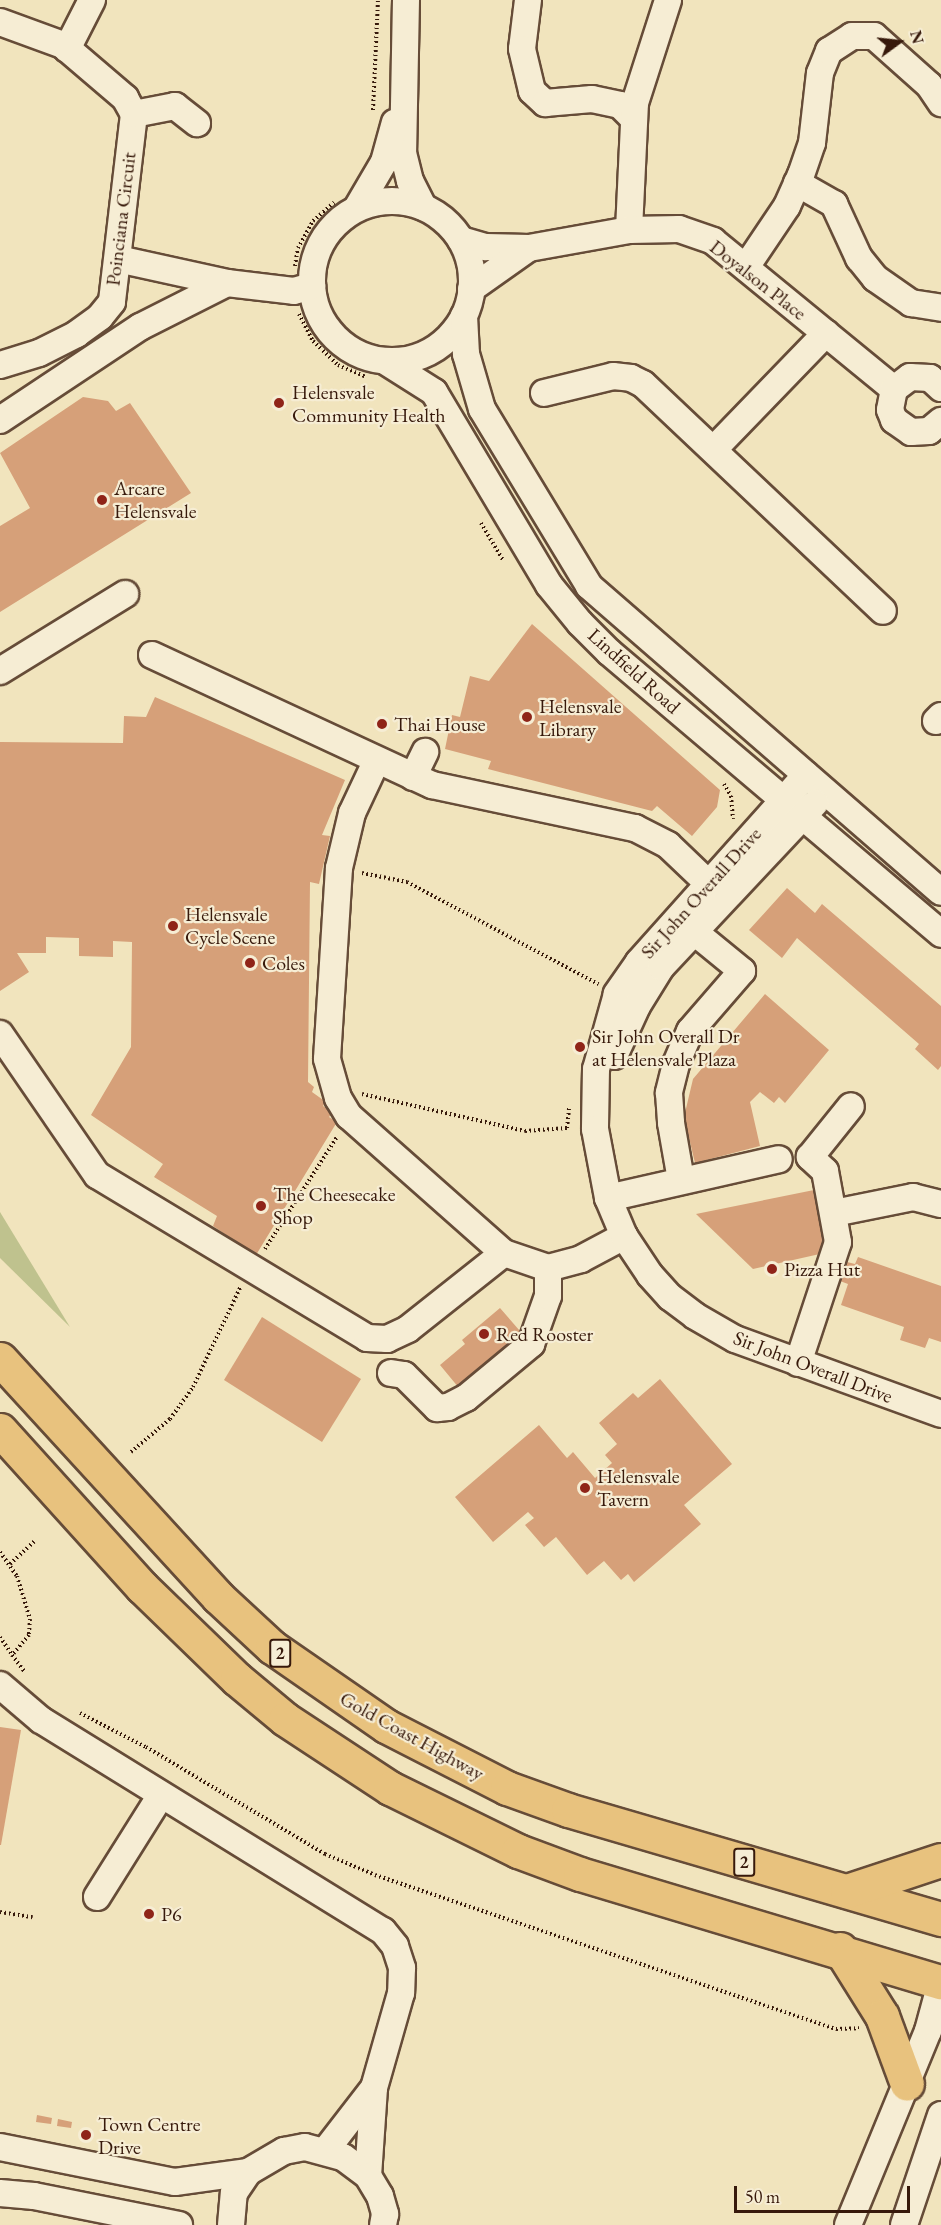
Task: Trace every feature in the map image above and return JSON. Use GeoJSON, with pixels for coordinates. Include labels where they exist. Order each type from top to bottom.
{"type":"FeatureCollection","features":[{"type":"Feature","properties":{"kind":"highway","name":"Gold Coast Highway"},"geometry":{"type":"LineString","coordinates":[[0,1359],[218,1597],[272,1647],[386,1726],[507,1788],[568,1810],[941,1919]]}},
{"type":"Feature","properties":{"kind":"highway","name":"2"},"geometry":{"type":"LineString","coordinates":[[0,1430],[142,1587],[237,1679],[285,1719],[390,1788],[518,1851],[580,1874],[840,1949],[941,1983]]}},
{"type":"Feature","properties":{"kind":"highway"},"geometry":{"type":"LineString","coordinates":[[847,1891],[941,1860]]}},
{"type":"Feature","properties":{"kind":"highway"},"geometry":{"type":"LineString","coordinates":[[840,1949],[882,2016],[907,2084]]}},
{"type":"Feature","properties":{"kind":"street"},"geometry":{"type":"LineString","coordinates":[[67,48],[92,0]]}},
{"type":"Feature","properties":{"kind":"street"},"geometry":{"type":"LineString","coordinates":[[406,0],[402,95],[404,153],[410,181],[423,207]]}},
{"type":"Feature","properties":{"kind":"street"},"geometry":{"type":"LineString","coordinates":[[528,0],[522,50],[532,91],[545,103],[592,99],[620,105],[633,118]]}},
{"type":"Feature","properties":{"kind":"street"},"geometry":{"type":"LineString","coordinates":[[629,230],[633,118],[640,79],[668,0]]}},
{"type":"Feature","properties":{"kind":"street"},"geometry":{"type":"LineString","coordinates":[[0,22],[67,48],[125,98],[134,114],[175,106],[197,123]]}},
{"type":"Feature","properties":{"kind":"street"},"geometry":{"type":"LineString","coordinates":[[746,267],[787,207],[797,183],[812,143],[820,73],[829,51],[852,36],[874,36],[929,85],[941,103]]}},
{"type":"Feature","properties":{"kind":"street"},"geometry":{"type":"LineString","coordinates":[[357,208],[379,201],[402,201],[423,207],[445,221],[461,240],[470,264],[471,289],[464,316],[450,336],[431,351],[409,359],[385,361],[363,356],[343,344],[322,318],[312,286],[314,262],[323,240],[338,222],[357,208],[373,187],[384,162],[402,95]]}},
{"type":"Feature","properties":{"kind":"street","name":"Poinciana Circuit"},"geometry":{"type":"LineString","coordinates":[[0,365],[39,353],[100,317],[112,302],[134,114]]}},
{"type":"Feature","properties":{"kind":"street"},"geometry":{"type":"LineString","coordinates":[[797,183],[834,204],[859,258],[875,278],[911,303],[941,308]]}},
{"type":"Feature","properties":{"kind":"street","name":"Doyalson Place"},"geometry":{"type":"LineString","coordinates":[[461,240],[486,247],[529,248],[629,230],[679,229],[713,241],[894,389]]}},
{"type":"Feature","properties":{"kind":"street","name":"Doyalson Place"},"geometry":{"type":"LineString","coordinates":[[471,289],[529,248]]}},
{"type":"Feature","properties":{"kind":"street"},"geometry":{"type":"LineString","coordinates":[[118,259],[227,283],[294,291],[312,286]]}},
{"type":"Feature","properties":{"kind":"street"},"geometry":{"type":"LineString","coordinates":[[0,420],[140,327],[227,283]]}},
{"type":"Feature","properties":{"kind":"street","name":"Lindfield Road"},"geometry":{"type":"LineString","coordinates":[[464,316],[466,354],[482,409],[589,586],[941,892]]}},
{"type":"Feature","properties":{"kind":"street"},"geometry":{"type":"LineString","coordinates":[[714,449],[826,333]]}},
{"type":"Feature","properties":{"kind":"street","name":"Lindfield Road"},"geometry":{"type":"LineString","coordinates":[[385,361],[434,392],[549,585],[580,623],[609,652],[941,934]]}},
{"type":"Feature","properties":{"kind":"street"},"geometry":{"type":"LineString","coordinates":[[544,393],[613,376],[632,378],[714,449],[884,611]]}},
{"type":"Feature","properties":{"kind":"street"},"geometry":{"type":"LineString","coordinates":[[941,388],[930,378],[910,377],[894,389],[890,410],[902,428],[920,433],[941,421]]}},
{"type":"Feature","properties":{"kind":"street"},"geometry":{"type":"LineString","coordinates":[[0,671],[125,594]]}},
{"type":"Feature","properties":{"kind":"street"},"geometry":{"type":"LineString","coordinates":[[152,655],[376,762],[432,785],[635,828],[668,845],[709,884]]}},
{"type":"Feature","properties":{"kind":"street"},"geometry":{"type":"LineString","coordinates":[[413,777],[425,752]]}},
{"type":"Feature","properties":{"kind":"street"},"geometry":{"type":"LineString","coordinates":[[376,762],[352,813],[339,868],[327,1059],[338,1098],[349,1116],[504,1253],[548,1268],[581,1259],[624,1236]]}},
{"type":"Feature","properties":{"kind":"street","name":"Sir John Overall Drive"},"geometry":{"type":"LineString","coordinates":[[599,1090],[637,1006],[709,884],[806,775]]}},
{"type":"Feature","properties":{"kind":"street","name":"Sir John Overall Drive"},"geometry":{"type":"LineString","coordinates":[[825,791],[804,816],[686,925],[639,962],[617,994],[596,1069],[599,1090],[595,1129],[608,1198],[624,1236],[670,1297],[735,1340],[941,1414]]}},
{"type":"Feature","properties":{"kind":"street"},"geometry":{"type":"LineString","coordinates":[[681,1180],[670,1123],[669,1093],[676,1064],[690,1031],[742,971],[686,925]]}},
{"type":"Feature","properties":{"kind":"street"},"geometry":{"type":"LineString","coordinates":[[0,1034],[97,1175],[367,1338],[387,1339],[408,1329],[504,1253]]}},
{"type":"Feature","properties":{"kind":"street"},"geometry":{"type":"LineString","coordinates":[[798,1363],[838,1242],[825,1171],[810,1157],[852,1106]]}},
{"type":"Feature","properties":{"kind":"street"},"geometry":{"type":"LineString","coordinates":[[608,1198],[779,1160]]}},
{"type":"Feature","properties":{"kind":"street"},"geometry":{"type":"LineString","coordinates":[[834,1213],[913,1197],[941,1203]]}},
{"type":"Feature","properties":{"kind":"street"},"geometry":{"type":"LineString","coordinates":[[391,1373],[404,1375],[437,1408],[448,1407],[466,1398],[531,1344],[548,1296],[548,1268]]}},
{"type":"Feature","properties":{"kind":"street"},"geometry":{"type":"LineString","coordinates":[[0,1685],[41,1720],[383,1931],[395,1946],[402,1968],[401,1993],[374,2088],[368,2176],[388,2221]]}},
{"type":"Feature","properties":{"kind":"street"},"geometry":{"type":"LineString","coordinates":[[97,1897],[161,1795]]}},
{"type":"Feature","properties":{"kind":"street"},"geometry":{"type":"LineString","coordinates":[[848,2225],[907,2084],[941,1983]]}},
{"type":"Feature","properties":{"kind":"street"},"geometry":{"type":"LineString","coordinates":[[326,2150],[374,2088]]}},
{"type":"Feature","properties":{"kind":"street"},"geometry":{"type":"LineString","coordinates":[[904,2225],[941,2115]]}},
{"type":"Feature","properties":{"kind":"street"},"geometry":{"type":"LineString","coordinates":[[0,2146],[175,2182],[248,2172],[284,2151],[326,2150],[343,2157],[368,2176]]}},
{"type":"Feature","properties":{"kind":"street"},"geometry":{"type":"LineString","coordinates":[[231,2225],[234,2193],[248,2172]]}},
{"type":"Feature","properties":{"kind":"street"},"geometry":{"type":"LineString","coordinates":[[0,2193],[34,2196],[179,2225]]}},
{"type":"Feature","properties":{"kind":"path"},"geometry":{"type":"LineString","coordinates":[[339,868],[407,882],[617,994]]}},
{"type":"Feature","properties":{"kind":"path"},"geometry":{"type":"LineString","coordinates":[[338,1098],[367,1092],[525,1131],[544,1131],[567,1128],[570,1096]]}},
{"type":"Feature","properties":{"kind":"path"},"geometry":{"type":"LineString","coordinates":[[10,1564],[34,1542]]}},
{"type":"Feature","properties":{"kind":"path"},"geometry":{"type":"LineString","coordinates":[[0,1552],[10,1564],[24,1594],[30,1619],[29,1635],[12,1655]]}},
{"type":"Feature","properties":{"kind":"path"},"geometry":{"type":"LineString","coordinates":[[0,1637],[28,1677]]}},
{"type":"Feature","properties":{"kind":"path"},"geometry":{"type":"LineString","coordinates":[[76,1711],[146,1747],[325,1854],[375,1875],[836,2029],[856,2030],[882,2016]]}},
{"type":"Feature","properties":{"kind":"path"},"geometry":{"type":"LineString","coordinates":[[0,1912],[33,1917]]}},
{"type":"Feature","properties":{"kind":"green space"},"geometry":{"type":"Polygon","coordinates":[[[0,1212],[70,1327],[0,1258],[0,1212]]]}},
{"type":"Feature","properties":{"kind":"building","name":"Arcare Helensvale"},"geometry":{"type":"Polygon","coordinates":[[[83,397],[108,401],[116,411],[130,403],[191,493],[0,612],[0,526],[30,508],[0,453],[83,397]]]}},
{"type":"Feature","properties":{"kind":"building"},"geometry":{"type":"Polygon","coordinates":[[[532,624],[720,790],[717,807],[692,836],[657,806],[652,811],[488,769],[491,761],[445,749],[452,715],[460,717],[470,676],[489,681],[532,624]]]}},
{"type":"Feature","properties":{"kind":"building"},"geometry":{"type":"Polygon","coordinates":[[[155,697],[345,780],[322,835],[330,836],[319,884],[310,882],[308,1082],[314,1087],[312,1092],[326,1102],[323,1106],[333,1112],[329,1117],[337,1122],[256,1255],[213,1226],[217,1216],[154,1177],[163,1164],[91,1115],[131,1047],[132,942],[113,941],[113,957],[79,956],[79,938],[46,937],[46,953],[17,953],[29,972],[0,991],[0,742],[123,743],[124,716],[146,717],[155,697]]]}},
{"type":"Feature","properties":{"kind":"building"},"geometry":{"type":"Polygon","coordinates":[[[787,888],[815,913],[822,904],[941,1006],[941,1066],[938,1070],[915,1049],[919,1044],[797,938],[782,958],[749,930],[787,888]]]}},
{"type":"Feature","properties":{"kind":"building"},"geometry":{"type":"Polygon","coordinates":[[[765,994],[829,1050],[785,1103],[779,1097],[774,1103],[760,1092],[750,1102],[760,1146],[695,1163],[684,1117],[693,1079],[765,994]]]}},
{"type":"Feature","properties":{"kind":"building"},"geometry":{"type":"Polygon","coordinates":[[[819,1189],[833,1251],[753,1269],[696,1214],[819,1189]]]}},
{"type":"Feature","properties":{"kind":"building"},"geometry":{"type":"Polygon","coordinates":[[[858,1257],[941,1286],[941,1342],[929,1338],[925,1348],[900,1340],[904,1327],[841,1305],[848,1284],[840,1281],[847,1262],[855,1264],[858,1257]]]}},
{"type":"Feature","properties":{"kind":"building"},"geometry":{"type":"Polygon","coordinates":[[[500,1308],[526,1338],[459,1388],[440,1365],[465,1344],[462,1340],[500,1308]]]}},
{"type":"Feature","properties":{"kind":"building"},"geometry":{"type":"Polygon","coordinates":[[[262,1317],[361,1379],[322,1442],[224,1380],[262,1317]]]}},
{"type":"Feature","properties":{"kind":"building","name":"Helensvale Tavern"},"geometry":{"type":"Polygon","coordinates":[[[660,1379],[732,1464],[684,1505],[701,1524],[634,1582],[628,1574],[621,1580],[604,1561],[587,1575],[556,1537],[544,1547],[525,1525],[534,1518],[528,1512],[493,1542],[455,1497],[539,1425],[567,1458],[573,1452],[595,1478],[612,1463],[605,1455],[617,1444],[599,1423],[633,1393],[638,1398],[660,1379]]]}},
{"type":"Feature","properties":{"kind":"building"},"geometry":{"type":"Polygon","coordinates":[[[0,1727],[21,1730],[1,1845],[0,1845],[0,1727]]]}},
{"type":"Feature","properties":{"kind":"building"},"geometry":{"type":"Polygon","coordinates":[[[37,2115],[52,2118],[51,2124],[36,2122],[37,2115]]]}},
{"type":"Feature","properties":{"kind":"building"},"geometry":{"type":"Polygon","coordinates":[[[58,2119],[72,2122],[71,2128],[57,2126],[58,2119]]]}},
{"type":"Feature","properties":{"kind":"place","name":"Helensvale Community Health"},"geometry":{"type":"Point","coordinates":[279,403]}},
{"type":"Feature","properties":{"kind":"place","name":"Arcare Helensvale"},"geometry":{"type":"Point","coordinates":[102,500]}},
{"type":"Feature","properties":{"kind":"place","name":"Helensvale Library"},"geometry":{"type":"Point","coordinates":[527,717]}},
{"type":"Feature","properties":{"kind":"place","name":"Thai House"},"geometry":{"type":"Point","coordinates":[382,724]}},
{"type":"Feature","properties":{"kind":"place","name":"Helensvale Cycle Scene"},"geometry":{"type":"Point","coordinates":[173,926]}},
{"type":"Feature","properties":{"kind":"place","name":"Coles"},"geometry":{"type":"Point","coordinates":[250,963]}},
{"type":"Feature","properties":{"kind":"place","name":"Sir John Overall Dr at Helensvale Plaza"},"geometry":{"type":"Point","coordinates":[580,1047]}},
{"type":"Feature","properties":{"kind":"place","name":"The Cheesecake Shop"},"geometry":{"type":"Point","coordinates":[261,1206]}},
{"type":"Feature","properties":{"kind":"place","name":"Pizza Hut"},"geometry":{"type":"Point","coordinates":[772,1269]}},
{"type":"Feature","properties":{"kind":"place","name":"Red Rooster"},"geometry":{"type":"Point","coordinates":[484,1334]}},
{"type":"Feature","properties":{"kind":"place","name":"Helensvale Tavern"},"geometry":{"type":"Point","coordinates":[585,1488]}},
{"type":"Feature","properties":{"kind":"place","name":"P6"},"geometry":{"type":"Point","coordinates":[149,1914]}},
{"type":"Feature","properties":{"kind":"place","name":"Town Centre Drive"},"geometry":{"type":"Point","coordinates":[86,2135]}}]}
